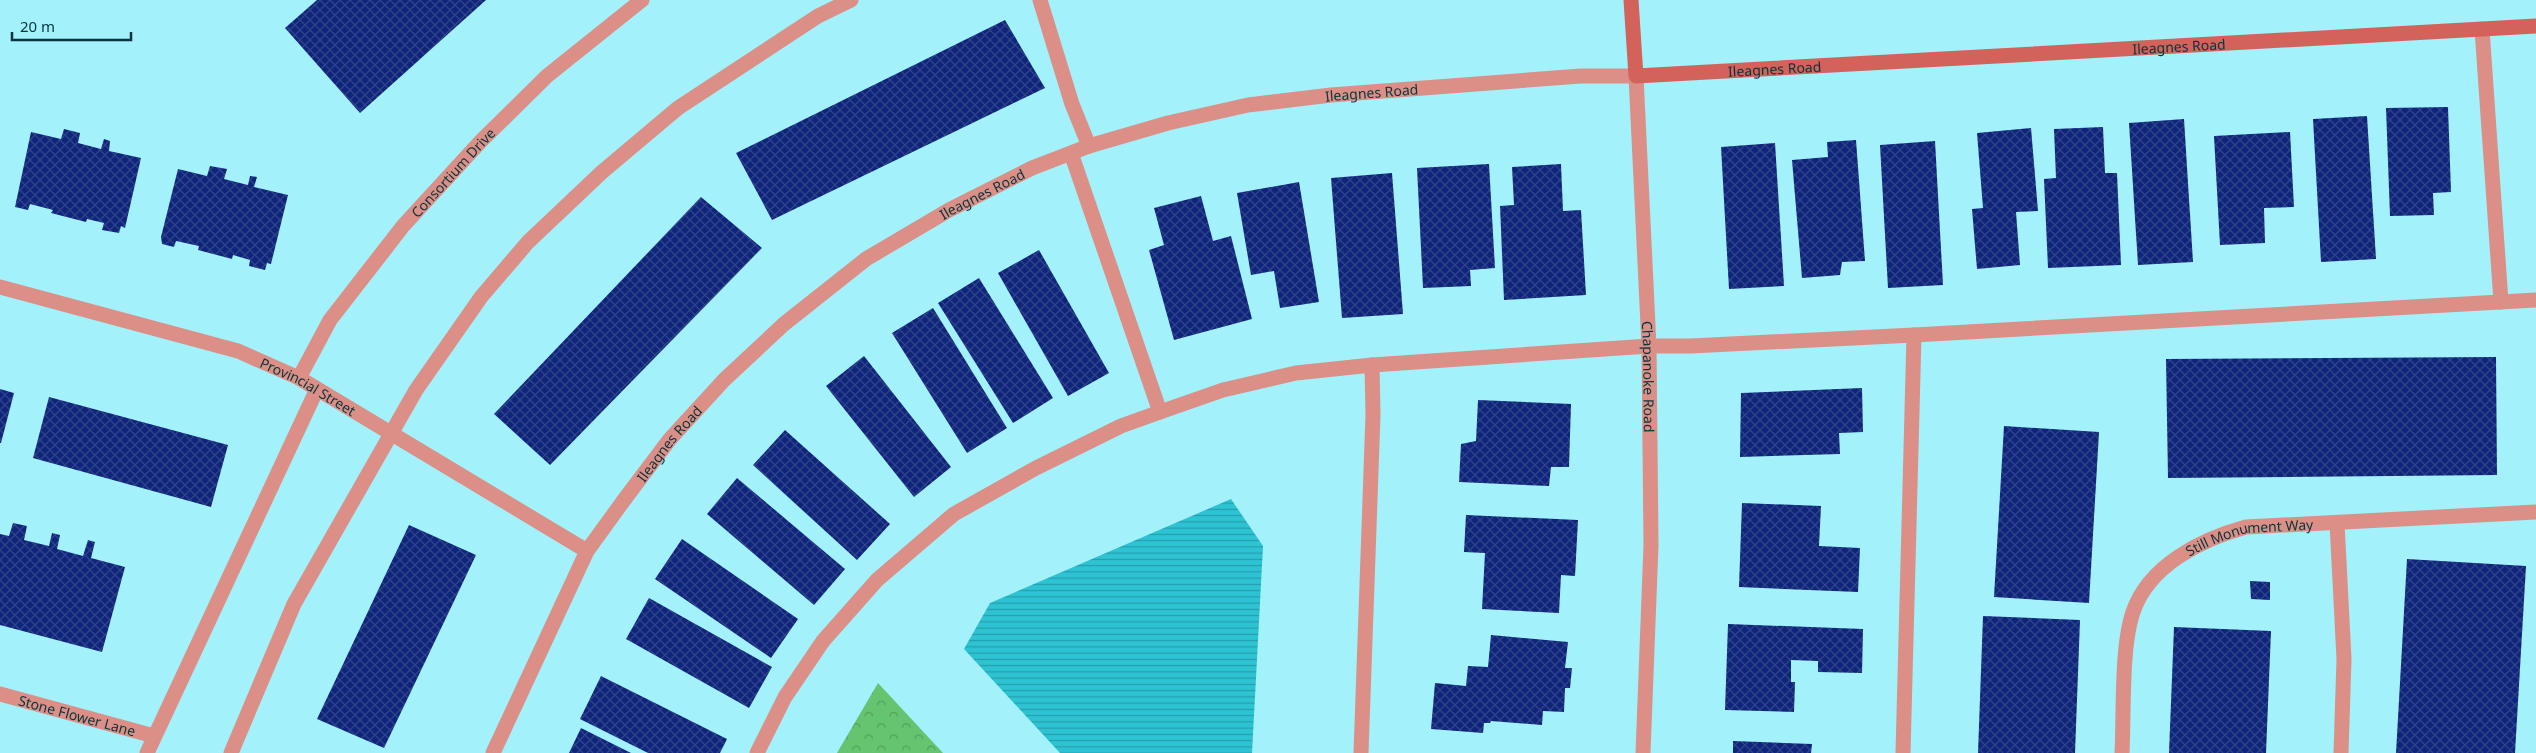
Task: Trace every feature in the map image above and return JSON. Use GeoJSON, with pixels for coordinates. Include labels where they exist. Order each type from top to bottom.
{"type":"FeatureCollection","features":[{"type":"Feature","properties":{"kind":"street","name":"Consortium Drive"},"geometry":{"type":"LineString","coordinates":[[299,378],[330,320],[403,226],[481,141],[547,76],[642,0]]}},
{"type":"Feature","properties":{"kind":"street"},"geometry":{"type":"LineString","coordinates":[[231,753],[294,604],[416,390],[481,297],[528,242],[602,172],[678,108],[818,16],[851,0]]}},
{"type":"Feature","properties":{"kind":"street"},"geometry":{"type":"LineString","coordinates":[[1040,0],[1072,104],[1089,146]]}},
{"type":"Feature","properties":{"kind":"street","name":"Chapanoke Road"},"geometry":{"type":"LineString","coordinates":[[1631,0],[1649,346],[1650,545],[1643,753]]}},
{"type":"Feature","properties":{"kind":"street","name":"Ileagnes Road"},"geometry":{"type":"LineString","coordinates":[[493,753],[587,551],[670,439],[724,380],[784,324],[866,258],[949,210],[1032,168],[1089,146],[1168,123],[1248,105],[1331,95],[1562,77],[1636,76],[2536,26]]}},
{"type":"Feature","properties":{"kind":"street"},"geometry":{"type":"LineString","coordinates":[[2482,29],[2501,302]]}},
{"type":"Feature","properties":{"kind":"street"},"geometry":{"type":"LineString","coordinates":[[1071,153],[1160,412]]}},
{"type":"Feature","properties":{"kind":"street","name":"Provincial Street"},"geometry":{"type":"LineString","coordinates":[[0,287],[238,351],[299,378],[587,551]]}},
{"type":"Feature","properties":{"kind":"street"},"geometry":{"type":"LineString","coordinates":[[757,753],[785,697],[823,641],[877,580],[954,514],[1036,468],[1121,426],[1223,390],[1296,372],[1649,346],[1691,346],[1914,335],[2536,300]]}},
{"type":"Feature","properties":{"kind":"street"},"geometry":{"type":"LineString","coordinates":[[1903,753],[1914,335]]}},
{"type":"Feature","properties":{"kind":"street"},"geometry":{"type":"LineString","coordinates":[[1361,753],[1373,415],[1372,365]]}},
{"type":"Feature","properties":{"kind":"street"},"geometry":{"type":"LineString","coordinates":[[147,753],[317,389]]}},
{"type":"Feature","properties":{"kind":"street","name":"Still Monument Way"},"geometry":{"type":"LineString","coordinates":[[2122,753],[2127,643],[2133,611],[2147,587],[2178,557],[2224,533],[2246,528],[2536,512]]}},
{"type":"Feature","properties":{"kind":"street"},"geometry":{"type":"LineString","coordinates":[[2337,522],[2344,659],[2341,753]]}},
{"type":"Feature","properties":{"kind":"street","name":"Stone Flower Lane"},"geometry":{"type":"LineString","coordinates":[[0,694],[154,736]]}},
{"type":"Feature","properties":{"kind":"green space"},"geometry":{"type":"Polygon","coordinates":[[[878,683],[943,753],[837,753],[878,683]]]}},
{"type":"Feature","properties":{"kind":"water"},"geometry":{"type":"Polygon","coordinates":[[[1231,499],[1263,546],[1252,753],[1060,753],[964,649],[990,603],[1231,499]]]}},
{"type":"Feature","properties":{"kind":"building"},"geometry":{"type":"Polygon","coordinates":[[[317,0],[486,0],[360,113],[285,28],[317,0]]]}},
{"type":"Feature","properties":{"kind":"building"},"geometry":{"type":"Polygon","coordinates":[[[1005,20],[1045,88],[772,220],[736,153],[1005,20]]]}},
{"type":"Feature","properties":{"kind":"building"},"geometry":{"type":"Polygon","coordinates":[[[2448,107],[2451,192],[2433,193],[2434,215],[2390,216],[2386,108],[2448,107]]]}},
{"type":"Feature","properties":{"kind":"building"},"geometry":{"type":"Polygon","coordinates":[[[2367,116],[2376,259],[2321,262],[2313,119],[2367,116]]]}},
{"type":"Feature","properties":{"kind":"building"},"geometry":{"type":"Polygon","coordinates":[[[2184,119],[2193,262],[2138,265],[2129,123],[2184,119]]]}},
{"type":"Feature","properties":{"kind":"building"},"geometry":{"type":"Polygon","coordinates":[[[2103,127],[2105,173],[2117,173],[2121,265],[2048,268],[2044,179],[2056,178],[2054,129],[2103,127]]]}},
{"type":"Feature","properties":{"kind":"building"},"geometry":{"type":"Polygon","coordinates":[[[2031,128],[2038,211],[2016,212],[2020,265],[1977,269],[1972,209],[1983,208],[1977,133],[2031,128]]]}},
{"type":"Feature","properties":{"kind":"building"},"geometry":{"type":"Polygon","coordinates":[[[64,129],[80,133],[78,143],[101,149],[104,139],[110,141],[109,151],[141,158],[125,228],[121,226],[119,233],[102,230],[104,223],[87,219],[86,222],[51,213],[53,210],[30,204],[28,210],[15,207],[31,132],[61,139],[64,129]]]}},
{"type":"Feature","properties":{"kind":"building"},"geometry":{"type":"Polygon","coordinates":[[[2290,132],[2294,207],[2264,208],[2265,243],[2220,245],[2214,136],[2290,132]]]}},
{"type":"Feature","properties":{"kind":"building"},"geometry":{"type":"Polygon","coordinates":[[[1856,140],[1865,261],[1842,262],[1840,275],[1802,278],[1792,160],[1828,157],[1827,142],[1856,140]]]}},
{"type":"Feature","properties":{"kind":"building"},"geometry":{"type":"Polygon","coordinates":[[[1935,141],[1943,285],[1888,288],[1880,145],[1935,141]]]}},
{"type":"Feature","properties":{"kind":"building"},"geometry":{"type":"Polygon","coordinates":[[[1775,143],[1784,286],[1729,289],[1721,147],[1775,143]]]}},
{"type":"Feature","properties":{"kind":"building"},"geometry":{"type":"Polygon","coordinates":[[[1489,164],[1495,268],[1470,270],[1471,286],[1423,288],[1417,168],[1489,164]]]}},
{"type":"Feature","properties":{"kind":"building"},"geometry":{"type":"Polygon","coordinates":[[[1561,164],[1563,211],[1581,210],[1586,295],[1504,300],[1500,206],[1514,205],[1512,167],[1561,164]]]}},
{"type":"Feature","properties":{"kind":"building"},"geometry":{"type":"Polygon","coordinates":[[[210,166],[227,169],[224,179],[248,185],[250,176],[257,177],[254,187],[288,195],[271,264],[267,263],[265,270],[249,266],[250,260],[233,255],[232,259],[198,250],[199,246],[176,241],[174,247],[162,244],[161,237],[178,169],[207,176],[210,166]]]}},
{"type":"Feature","properties":{"kind":"building"},"geometry":{"type":"Polygon","coordinates":[[[1392,173],[1403,314],[1342,318],[1331,178],[1392,173]]]}},
{"type":"Feature","properties":{"kind":"building"},"geometry":{"type":"Polygon","coordinates":[[[1299,182],[1319,302],[1280,308],[1274,271],[1251,275],[1237,193],[1299,182]]]}},
{"type":"Feature","properties":{"kind":"building"},"geometry":{"type":"Polygon","coordinates":[[[1201,196],[1213,241],[1231,236],[1252,319],[1174,340],[1149,250],[1164,245],[1154,208],[1201,196]]]}},
{"type":"Feature","properties":{"kind":"building"},"geometry":{"type":"Polygon","coordinates":[[[701,197],[762,248],[550,465],[494,414],[701,197]]]}},
{"type":"Feature","properties":{"kind":"building"},"geometry":{"type":"Polygon","coordinates":[[[1039,250],[1109,373],[1068,396],[998,273],[1039,250]]]}},
{"type":"Feature","properties":{"kind":"building"},"geometry":{"type":"Polygon","coordinates":[[[979,278],[1053,398],[1013,423],[938,303],[979,278]]]}},
{"type":"Feature","properties":{"kind":"building"},"geometry":{"type":"Polygon","coordinates":[[[933,308],[1007,428],[967,453],[892,333],[933,308]]]}},
{"type":"Feature","properties":{"kind":"building"},"geometry":{"type":"Polygon","coordinates":[[[864,356],[951,467],[914,497],[826,386],[864,356]]]}},
{"type":"Feature","properties":{"kind":"building"},"geometry":{"type":"Polygon","coordinates":[[[2496,357],[2497,475],[2168,478],[2166,359],[2496,357]]]}},
{"type":"Feature","properties":{"kind":"building"},"geometry":{"type":"Polygon","coordinates":[[[1862,388],[1863,432],[1839,433],[1840,454],[1740,457],[1741,393],[1862,388]]]}},
{"type":"Feature","properties":{"kind":"building"},"geometry":{"type":"Polygon","coordinates":[[[0,389],[14,393],[1,443],[0,443],[0,389]]]}},
{"type":"Feature","properties":{"kind":"building"},"geometry":{"type":"Polygon","coordinates":[[[49,397],[228,445],[211,507],[33,458],[49,397]]]}},
{"type":"Feature","properties":{"kind":"building"},"geometry":{"type":"Polygon","coordinates":[[[1478,400],[1571,404],[1569,467],[1551,467],[1549,486],[1459,482],[1461,444],[1476,441],[1478,400]]]}},
{"type":"Feature","properties":{"kind":"building"},"geometry":{"type":"Polygon","coordinates":[[[2004,426],[2099,432],[2089,603],[1994,597],[2004,426]]]}},
{"type":"Feature","properties":{"kind":"building"},"geometry":{"type":"Polygon","coordinates":[[[785,430],[890,524],[857,560],[753,465],[785,430]]]}},
{"type":"Feature","properties":{"kind":"building"},"geometry":{"type":"Polygon","coordinates":[[[737,478],[845,569],[814,605],[707,514],[737,478]]]}},
{"type":"Feature","properties":{"kind":"building"},"geometry":{"type":"Polygon","coordinates":[[[1742,503],[1821,506],[1819,546],[1860,548],[1858,592],[1739,587],[1742,503]]]}},
{"type":"Feature","properties":{"kind":"building"},"geometry":{"type":"Polygon","coordinates":[[[1466,515],[1578,520],[1575,576],[1561,575],[1559,613],[1482,609],[1485,553],[1464,552],[1466,515]]]}},
{"type":"Feature","properties":{"kind":"building"},"geometry":{"type":"Polygon","coordinates":[[[13,523],[27,526],[24,540],[49,546],[52,533],[60,535],[57,549],[83,556],[88,540],[95,542],[91,558],[125,567],[102,652],[0,625],[0,534],[9,536],[13,523]]]}},
{"type":"Feature","properties":{"kind":"building"},"geometry":{"type":"Polygon","coordinates":[[[409,525],[476,555],[384,748],[317,719],[409,525]]]}},
{"type":"Feature","properties":{"kind":"building"},"geometry":{"type":"Polygon","coordinates":[[[682,539],[798,619],[771,658],[655,579],[682,539]]]}},
{"type":"Feature","properties":{"kind":"building"},"geometry":{"type":"Polygon","coordinates":[[[2407,559],[2526,566],[2515,753],[2396,753],[2407,559]]]}},
{"type":"Feature","properties":{"kind":"building"},"geometry":{"type":"Polygon","coordinates":[[[2250,581],[2270,582],[2270,600],[2251,599],[2250,581]]]}},
{"type":"Feature","properties":{"kind":"building"},"geometry":{"type":"Polygon","coordinates":[[[649,598],[772,667],[749,708],[626,639],[649,598]]]}},
{"type":"Feature","properties":{"kind":"building"},"geometry":{"type":"Polygon","coordinates":[[[1983,616],[2080,620],[2075,753],[1978,753],[1983,616]]]}},
{"type":"Feature","properties":{"kind":"building"},"geometry":{"type":"Polygon","coordinates":[[[1728,624],[1863,629],[1862,673],[1818,672],[1818,661],[1791,660],[1791,682],[1795,682],[1794,712],[1725,710],[1728,624]]]}},
{"type":"Feature","properties":{"kind":"building"},"geometry":{"type":"Polygon","coordinates":[[[2174,627],[2271,631],[2266,753],[2169,753],[2174,627]]]}},
{"type":"Feature","properties":{"kind":"building"},"geometry":{"type":"Polygon","coordinates":[[[1491,635],[1568,642],[1565,668],[1572,668],[1570,688],[1565,688],[1564,712],[1543,711],[1542,725],[1491,721],[1490,723],[1484,723],[1483,733],[1431,729],[1435,683],[1466,686],[1468,666],[1488,667],[1491,635]]]}},
{"type":"Feature","properties":{"kind":"building"},"geometry":{"type":"Polygon","coordinates":[[[601,676],[727,739],[720,753],[648,753],[580,719],[601,676]]]}},
{"type":"Feature","properties":{"kind":"building"},"geometry":{"type":"Polygon","coordinates":[[[581,728],[631,753],[569,753],[581,728]]]}},
{"type":"Feature","properties":{"kind":"building"},"geometry":{"type":"Polygon","coordinates":[[[1733,741],[1812,744],[1811,753],[1733,753],[1733,741]]]}}]}
